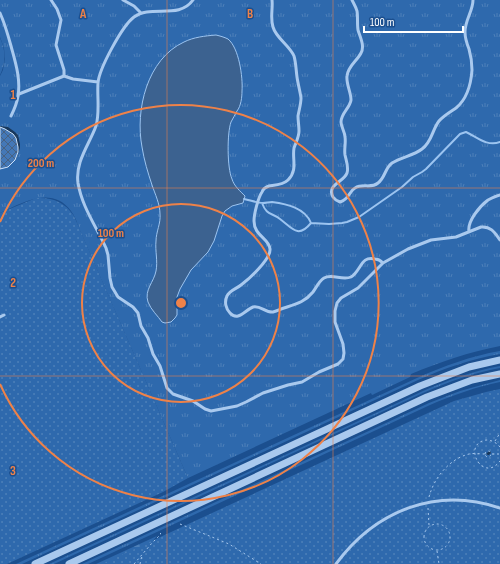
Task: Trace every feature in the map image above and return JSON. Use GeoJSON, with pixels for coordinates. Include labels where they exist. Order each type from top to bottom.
{"type":"FeatureCollection","features":[{"type":"Feature","properties":{"kind":"street"},"geometry":{"type":"LineString","coordinates":[[35,564],[425,384],[469,367],[500,360]]}},
{"type":"Feature","properties":{"kind":"street"},"geometry":{"type":"LineString","coordinates":[[69,564],[427,397],[472,380],[500,374]]}},
{"type":"Feature","properties":{"kind":"lane"},"geometry":{"type":"LineString","coordinates":[[51,0],[57,9],[61,20],[56,45],[64,70],[64,76]]}},
{"type":"Feature","properties":{"kind":"lane"},"geometry":{"type":"LineString","coordinates":[[123,0],[134,6],[140,13]]}},
{"type":"Feature","properties":{"kind":"lane"},"geometry":{"type":"LineString","coordinates":[[193,0],[189,5],[181,9],[140,13],[130,20],[118,37],[107,58],[98,82],[98,115],[96,126],[80,160],[78,172],[79,187],[82,199],[87,212],[106,248],[109,260],[110,278],[114,291],[118,297],[138,312],[153,354],[160,366],[167,388],[173,394],[193,401],[207,411],[211,411],[242,404],[268,391],[302,382],[319,372],[338,364],[343,359],[343,344],[335,322],[337,303],[341,298],[358,288],[383,263],[424,242],[450,238],[481,227],[488,227],[493,230],[500,240]]}},
{"type":"Feature","properties":{"kind":"lane"},"geometry":{"type":"LineString","coordinates":[[272,0],[271,22],[273,29],[289,48],[295,61],[297,81],[301,98],[298,118],[299,132],[293,153],[294,168],[290,177],[286,181],[282,184],[264,188],[262,192],[254,217],[254,224],[259,234],[269,244],[270,253],[267,260],[247,280],[227,296],[225,303],[227,309],[230,314],[234,316],[240,316],[249,309],[255,307],[260,307],[273,312],[303,301],[324,278],[329,277],[344,279],[350,277],[365,260],[369,258],[378,259],[383,263]]}},
{"type":"Feature","properties":{"kind":"lane"},"geometry":{"type":"LineString","coordinates":[[352,0],[357,11],[358,30],[362,47],[361,53],[350,67],[347,75],[351,100],[342,116],[341,122],[345,138],[344,151],[347,172],[344,177],[335,184],[332,191],[332,196],[340,202],[346,200],[352,190],[357,187],[378,184],[391,164],[425,148],[439,122],[463,100],[468,89],[471,76],[472,65],[465,37],[465,29],[473,7],[473,0]]}},
{"type":"Feature","properties":{"kind":"lane"},"geometry":{"type":"LineString","coordinates":[[0,13],[8,34],[16,66],[19,94],[11,116]]}},
{"type":"Feature","properties":{"kind":"lane"},"geometry":{"type":"LineString","coordinates":[[19,94],[64,76],[73,80],[98,82]]}},
{"type":"Feature","properties":{"kind":"lane"},"geometry":{"type":"LineString","coordinates":[[469,232],[468,226],[470,221],[483,204],[489,199],[500,195]]}},
{"type":"Feature","properties":{"kind":"lane"},"geometry":{"type":"LineString","coordinates":[[0,317],[4,315]]}},
{"type":"Feature","properties":{"kind":"lane"},"geometry":{"type":"LineString","coordinates":[[336,564],[356,540],[377,524],[406,509],[428,502],[445,500],[482,503],[500,508]]}},
{"type":"Feature","properties":{"kind":"path"},"geometry":{"type":"LineString","coordinates":[[495,442],[500,433]]}},
{"type":"Feature","properties":{"kind":"path"},"geometry":{"type":"LineString","coordinates":[[500,446],[495,442],[488,440],[481,442],[476,447],[475,454],[475,458],[479,464],[485,467],[495,466],[500,460]]}},
{"type":"Feature","properties":{"kind":"path"},"geometry":{"type":"LineString","coordinates":[[485,454],[485,452],[488,451],[490,451],[491,454]]}},
{"type":"Feature","properties":{"kind":"path"},"geometry":{"type":"LineString","coordinates":[[429,525],[427,513],[428,502],[434,484],[444,470],[460,458],[468,455],[485,454],[488,457],[491,454],[500,454]]}},
{"type":"Feature","properties":{"kind":"path"},"geometry":{"type":"LineString","coordinates":[[440,523],[446,527],[450,533],[450,540],[444,548],[437,550],[427,547],[423,534],[429,525],[440,523]]}},
{"type":"Feature","properties":{"kind":"path"},"geometry":{"type":"LineString","coordinates":[[180,524],[229,544],[261,564]]}},
{"type":"Feature","properties":{"kind":"path"},"geometry":{"type":"LineString","coordinates":[[134,564],[161,534],[160,533]]}},
{"type":"Feature","properties":{"kind":"path"},"geometry":{"type":"LineString","coordinates":[[437,550],[439,564]]}},
{"type":"Feature","properties":{"kind":"path"},"geometry":{"type":"LineString","coordinates":[[140,564],[142,554]]}},
{"type":"Feature","properties":{"kind":"green space"},"geometry":{"type":"Polygon","coordinates":[[[0,0],[500,0],[500,346],[477,351],[433,365],[411,374],[410,377],[372,395],[371,393],[188,478],[76,219],[72,213],[63,203],[55,199],[37,198],[0,213],[0,76],[5,59],[4,48],[0,37],[0,0]]]}},
{"type":"Feature","properties":{"kind":"green space"},"geometry":{"type":"Polygon","coordinates":[[[0,38],[4,56],[0,75],[0,38]]]}},
{"type":"Feature","properties":{"kind":"green space"},"geometry":{"type":"Polygon","coordinates":[[[36,198],[47,198],[58,201],[67,207],[74,216],[188,478],[163,492],[7,564],[0,564],[0,213],[36,198]]]}},
{"type":"Feature","properties":{"kind":"green space"},"geometry":{"type":"Polygon","coordinates":[[[500,351],[500,354],[458,364],[418,380],[22,564],[16,564],[437,369],[500,351]]]}},
{"type":"Feature","properties":{"kind":"green space"},"geometry":{"type":"Polygon","coordinates":[[[500,366],[500,368],[461,378],[423,393],[54,564],[49,564],[423,391],[461,376],[500,366]]]}},
{"type":"Feature","properties":{"kind":"green space"},"geometry":{"type":"Polygon","coordinates":[[[500,380],[500,382],[482,386],[430,405],[88,564],[82,564],[429,403],[460,391],[500,380]]]}},
{"type":"Feature","properties":{"kind":"green space"},"geometry":{"type":"Polygon","coordinates":[[[500,389],[500,564],[102,564],[454,401],[500,389]]]}},
{"type":"Feature","properties":{"kind":"green space"},"geometry":{"type":"Polygon","coordinates":[[[157,536],[133,564],[96,564],[157,536]]]}},
{"type":"Feature","properties":{"kind":"shaded area"},"geometry":{"type":"Polygon","coordinates":[[[216,35],[228,39],[232,43],[240,63],[242,85],[241,99],[239,107],[231,122],[228,150],[230,174],[237,188],[245,196],[243,203],[232,206],[225,211],[214,241],[208,252],[191,270],[180,289],[177,297],[177,315],[171,322],[165,323],[162,322],[149,305],[147,298],[148,290],[156,271],[156,238],[160,210],[142,147],[140,117],[142,102],[146,87],[153,73],[161,60],[171,50],[192,39],[216,35]]]}},
{"type":"Feature","properties":{"kind":"building"},"geometry":{"type":"Polygon","coordinates":[[[0,127],[13,134],[16,138],[18,152],[15,160],[8,167],[0,169],[0,127]]]}},
{"type":"Feature","properties":{"kind":"waterway"},"geometry":{"type":"LineString","coordinates":[[244,199],[261,203],[272,202],[284,204],[300,210],[311,223],[329,224],[347,222],[359,217],[426,169],[460,134],[466,132],[486,142],[500,142]]}},
{"type":"Feature","properties":{"kind":"waterway"},"geometry":{"type":"LineString","coordinates":[[262,203],[268,212],[295,230],[302,230],[311,223]]}}]}
